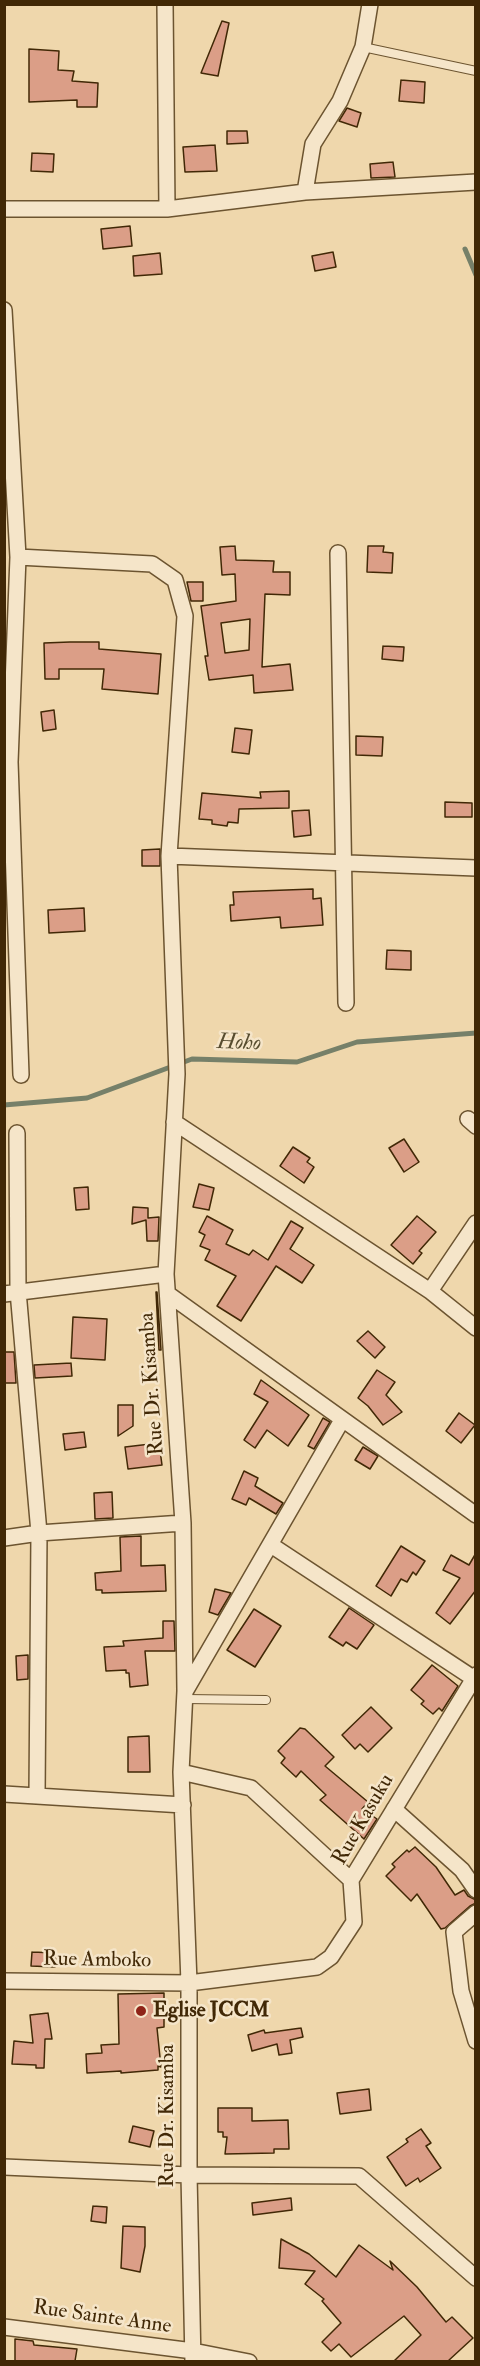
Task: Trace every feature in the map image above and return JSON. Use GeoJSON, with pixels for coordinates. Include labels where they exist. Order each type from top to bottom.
{"type":"FeatureCollection","features":[{"type":"Feature","properties":{"kind":"street"},"geometry":{"type":"LineString","coordinates":[[165,4],[167,208]]}},
{"type":"Feature","properties":{"kind":"street"},"geometry":{"type":"LineString","coordinates":[[305,192],[313,144],[340,101],[363,47],[370,4]]}},
{"type":"Feature","properties":{"kind":"street"},"geometry":{"type":"LineString","coordinates":[[4,209],[167,208],[305,192],[476,182]]}},
{"type":"Feature","properties":{"kind":"street"},"geometry":{"type":"LineString","coordinates":[[4,310],[9,488],[18,557],[7,761],[21,1075]]}},
{"type":"Feature","properties":{"kind":"street"},"geometry":{"type":"LineString","coordinates":[[338,553],[346,1003]]}},
{"type":"Feature","properties":{"kind":"street","name":"Rue Dr. Kisamba"},"geometry":{"type":"LineString","coordinates":[[18,557],[152,564],[175,580],[185,616],[169,856],[177,1074],[166,1274],[183,1523],[185,1695],[181,1773],[189,1983],[189,2175],[193,2356]]}},
{"type":"Feature","properties":{"kind":"street"},"geometry":{"type":"LineString","coordinates":[[169,856],[476,868]]}},
{"type":"Feature","properties":{"kind":"street"},"geometry":{"type":"LineString","coordinates":[[174,1122],[430,1291],[476,1328]]}},
{"type":"Feature","properties":{"kind":"street"},"geometry":{"type":"LineString","coordinates":[[17,1133],[11,1292],[39,1533],[37,1796]]}},
{"type":"Feature","properties":{"kind":"street"},"geometry":{"type":"LineString","coordinates":[[430,1291],[476,1223]]}},
{"type":"Feature","properties":{"kind":"street"},"geometry":{"type":"LineString","coordinates":[[11,1292],[166,1274]]}},
{"type":"Feature","properties":{"kind":"street"},"geometry":{"type":"LineString","coordinates":[[168,1294],[476,1515]]}},
{"type":"Feature","properties":{"kind":"street","name":"Rue Dr. Kisamba"},"geometry":{"type":"LineString","coordinates":[[185,1695],[342,1420]]}},
{"type":"Feature","properties":{"kind":"street"},"geometry":{"type":"LineString","coordinates":[[4,1538],[39,1533],[183,1523]]}},
{"type":"Feature","properties":{"kind":"street"},"geometry":{"type":"LineString","coordinates":[[271,1545],[475,1678]]}},
{"type":"Feature","properties":{"kind":"street","name":"Rue Kasuku"},"geometry":{"type":"LineString","coordinates":[[189,1983],[317,1967],[331,1957],[354,1922],[351,1880],[475,1678]]}},
{"type":"Feature","properties":{"kind":"street"},"geometry":{"type":"LineString","coordinates":[[181,1773],[251,1788],[351,1880]]}},
{"type":"Feature","properties":{"kind":"street"},"geometry":{"type":"LineString","coordinates":[[4,1794],[183,1805]]}},
{"type":"Feature","properties":{"kind":"street"},"geometry":{"type":"LineString","coordinates":[[394,1809],[462,1870],[476,1890]]}},
{"type":"Feature","properties":{"kind":"street"},"geometry":{"type":"LineString","coordinates":[[476,1913],[454,1932],[461,1991],[476,2041]]}},
{"type":"Feature","properties":{"kind":"street","name":"Rue Amboko"},"geometry":{"type":"LineString","coordinates":[[4,1981],[189,1983]]}},
{"type":"Feature","properties":{"kind":"street"},"geometry":{"type":"LineString","coordinates":[[4,2167],[189,2175],[359,2176],[476,2278]]}},
{"type":"Feature","properties":{"kind":"street","name":"Rue Sainte Anne"},"geometry":{"type":"LineString","coordinates":[[4,2327],[193,2356],[249,2361]]}},
{"type":"Feature","properties":{"kind":"lane"},"geometry":{"type":"LineString","coordinates":[[363,47],[476,71]]}},
{"type":"Feature","properties":{"kind":"lane"},"geometry":{"type":"LineString","coordinates":[[185,1695],[266,1700]]}},
{"type":"Feature","properties":{"kind":"building"},"geometry":{"type":"Polygon","coordinates":[[[222,21],[229,23],[218,76],[201,73],[222,21]]]}},
{"type":"Feature","properties":{"kind":"building"},"geometry":{"type":"Polygon","coordinates":[[[29,49],[59,51],[58,70],[74,71],[72,81],[98,83],[97,107],[77,107],[77,100],[29,102],[29,49]]]}},
{"type":"Feature","properties":{"kind":"building"},"geometry":{"type":"Polygon","coordinates":[[[401,80],[425,82],[424,103],[399,101],[401,80]]]}},
{"type":"Feature","properties":{"kind":"building"},"geometry":{"type":"Polygon","coordinates":[[[347,108],[361,113],[357,127],[339,121],[347,108]]]}},
{"type":"Feature","properties":{"kind":"building"},"geometry":{"type":"Polygon","coordinates":[[[227,131],[247,131],[248,143],[227,144],[227,131]]]}},
{"type":"Feature","properties":{"kind":"building"},"geometry":{"type":"Polygon","coordinates":[[[215,145],[217,171],[185,172],[183,147],[215,145]]]}},
{"type":"Feature","properties":{"kind":"building"},"geometry":{"type":"Polygon","coordinates":[[[32,153],[54,154],[53,172],[31,171],[32,153]]]}},
{"type":"Feature","properties":{"kind":"building"},"geometry":{"type":"Polygon","coordinates":[[[393,162],[395,177],[371,178],[370,164],[393,162]]]}},
{"type":"Feature","properties":{"kind":"building"},"geometry":{"type":"Polygon","coordinates":[[[130,226],[132,246],[103,249],[101,229],[130,226]]]}},
{"type":"Feature","properties":{"kind":"building"},"geometry":{"type":"Polygon","coordinates":[[[333,252],[336,267],[315,271],[312,256],[333,252]]]}},
{"type":"Feature","properties":{"kind":"building"},"geometry":{"type":"Polygon","coordinates":[[[160,253],[162,274],[134,276],[133,256],[160,253]]]}},
{"type":"Feature","properties":{"kind":"building"},"geometry":{"type":"Polygon","coordinates":[[[235,546],[236,560],[274,561],[273,572],[290,572],[290,595],[265,594],[262,667],[290,664],[293,690],[254,693],[253,675],[209,680],[201,606],[236,601],[235,574],[222,575],[220,547],[235,546]],[[250,619],[221,623],[225,653],[249,650],[250,619]]]}},
{"type":"Feature","properties":{"kind":"building"},"geometry":{"type":"Polygon","coordinates":[[[368,546],[384,546],[383,552],[393,553],[392,573],[367,572],[368,546]]]}},
{"type":"Feature","properties":{"kind":"building"},"geometry":{"type":"Polygon","coordinates":[[[187,582],[203,582],[203,601],[191,601],[187,582]]]}},
{"type":"Feature","properties":{"kind":"building"},"geometry":{"type":"Polygon","coordinates":[[[99,642],[99,649],[161,654],[158,694],[102,689],[104,669],[59,669],[59,679],[45,679],[44,643],[99,642]]]}},
{"type":"Feature","properties":{"kind":"building"},"geometry":{"type":"Polygon","coordinates":[[[383,646],[404,647],[403,661],[382,659],[383,646]]]}},
{"type":"Feature","properties":{"kind":"building"},"geometry":{"type":"Polygon","coordinates":[[[54,710],[56,729],[43,731],[41,712],[54,710]]]}},
{"type":"Feature","properties":{"kind":"building"},"geometry":{"type":"Polygon","coordinates":[[[235,728],[252,730],[249,754],[232,752],[235,728]]]}},
{"type":"Feature","properties":{"kind":"building"},"geometry":{"type":"Polygon","coordinates":[[[356,736],[383,737],[382,756],[356,755],[356,736]]]}},
{"type":"Feature","properties":{"kind":"building"},"geometry":{"type":"Polygon","coordinates":[[[289,791],[289,808],[239,809],[238,823],[228,822],[227,826],[212,824],[212,820],[199,819],[202,793],[261,798],[260,792],[289,791]]]}},
{"type":"Feature","properties":{"kind":"building"},"geometry":{"type":"Polygon","coordinates":[[[445,802],[472,803],[472,817],[445,817],[445,802]]]}},
{"type":"Feature","properties":{"kind":"building"},"geometry":{"type":"Polygon","coordinates":[[[309,810],[311,835],[294,837],[292,811],[309,810]]]}},
{"type":"Feature","properties":{"kind":"building"},"geometry":{"type":"Polygon","coordinates":[[[160,849],[160,866],[142,866],[142,850],[160,849]]]}},
{"type":"Feature","properties":{"kind":"building"},"geometry":{"type":"Polygon","coordinates":[[[313,889],[313,899],[321,898],[323,925],[281,928],[280,917],[231,921],[230,905],[234,905],[233,892],[313,889]]]}},
{"type":"Feature","properties":{"kind":"building"},"geometry":{"type":"Polygon","coordinates":[[[84,908],[85,931],[49,933],[48,910],[84,908]]]}},
{"type":"Feature","properties":{"kind":"building"},"geometry":{"type":"Polygon","coordinates":[[[387,950],[411,951],[411,970],[386,969],[387,950]]]}},
{"type":"Feature","properties":{"kind":"building"},"geometry":{"type":"Polygon","coordinates":[[[404,1139],[419,1162],[404,1172],[389,1148],[404,1139]]]}},
{"type":"Feature","properties":{"kind":"building"},"geometry":{"type":"Polygon","coordinates":[[[293,1147],[310,1158],[307,1162],[314,1167],[304,1183],[280,1166],[293,1147]]]}},
{"type":"Feature","properties":{"kind":"building"},"geometry":{"type":"Polygon","coordinates":[[[199,1184],[214,1188],[209,1210],[193,1207],[199,1184]]]}},
{"type":"Feature","properties":{"kind":"building"},"geometry":{"type":"Polygon","coordinates":[[[88,1187],[89,1209],[76,1210],[74,1188],[88,1187]]]}},
{"type":"Feature","properties":{"kind":"building"},"geometry":{"type":"Polygon","coordinates":[[[133,1207],[148,1208],[148,1218],[159,1217],[158,1241],[147,1241],[146,1220],[132,1224],[133,1207]]]}},
{"type":"Feature","properties":{"kind":"building"},"geometry":{"type":"Polygon","coordinates":[[[207,1216],[233,1230],[226,1244],[249,1255],[253,1250],[268,1260],[291,1221],[303,1228],[290,1249],[314,1265],[302,1283],[276,1266],[241,1321],[217,1306],[236,1276],[205,1260],[210,1250],[200,1246],[205,1235],[199,1232],[207,1216]]]}},
{"type":"Feature","properties":{"kind":"building"},"geometry":{"type":"Polygon","coordinates":[[[417,1216],[436,1232],[419,1251],[422,1253],[413,1264],[391,1245],[417,1216]]]}},
{"type":"Feature","properties":{"kind":"building"},"geometry":{"type":"Polygon","coordinates":[[[157,1292],[161,1350],[159,1350],[157,1292]]]}},
{"type":"Feature","properties":{"kind":"building"},"geometry":{"type":"Polygon","coordinates":[[[73,1317],[107,1319],[105,1360],[71,1358],[73,1317]]]}},
{"type":"Feature","properties":{"kind":"building"},"geometry":{"type":"Polygon","coordinates":[[[368,1331],[385,1347],[375,1358],[357,1341],[368,1331]]]}},
{"type":"Feature","properties":{"kind":"building"},"geometry":{"type":"Polygon","coordinates":[[[4,1352],[14,1352],[16,1383],[4,1383],[4,1352]]]}},
{"type":"Feature","properties":{"kind":"building"},"geometry":{"type":"Polygon","coordinates":[[[71,1363],[72,1376],[35,1378],[34,1365],[71,1363]]]}},
{"type":"Feature","properties":{"kind":"building"},"geometry":{"type":"Polygon","coordinates":[[[377,1370],[395,1382],[386,1395],[402,1412],[383,1425],[368,1406],[358,1398],[377,1370]]]}},
{"type":"Feature","properties":{"kind":"building"},"geometry":{"type":"Polygon","coordinates":[[[261,1380],[309,1415],[288,1446],[267,1430],[255,1448],[244,1440],[268,1402],[254,1394],[261,1380]]]}},
{"type":"Feature","properties":{"kind":"building"},"geometry":{"type":"Polygon","coordinates":[[[118,1405],[133,1405],[133,1426],[118,1436],[118,1405]]]}},
{"type":"Feature","properties":{"kind":"building"},"geometry":{"type":"Polygon","coordinates":[[[459,1413],[475,1425],[461,1443],[446,1431],[459,1413]]]}},
{"type":"Feature","properties":{"kind":"building"},"geometry":{"type":"Polygon","coordinates":[[[323,1418],[330,1422],[314,1449],[308,1446],[323,1418]]]}},
{"type":"Feature","properties":{"kind":"building"},"geometry":{"type":"Polygon","coordinates":[[[84,1432],[86,1447],[65,1450],[63,1434],[84,1432]]]}},
{"type":"Feature","properties":{"kind":"building"},"geometry":{"type":"Polygon","coordinates":[[[159,1443],[162,1465],[128,1469],[125,1447],[159,1443]]]}},
{"type":"Feature","properties":{"kind":"building"},"geometry":{"type":"Polygon","coordinates":[[[363,1447],[378,1456],[370,1469],[355,1460],[363,1447]]]}},
{"type":"Feature","properties":{"kind":"building"},"geometry":{"type":"Polygon","coordinates":[[[244,1471],[258,1478],[255,1486],[283,1503],[276,1514],[249,1498],[246,1505],[232,1499],[244,1471]]]}},
{"type":"Feature","properties":{"kind":"building"},"geometry":{"type":"Polygon","coordinates":[[[112,1492],[113,1518],[95,1519],[94,1493],[112,1492]]]}},
{"type":"Feature","properties":{"kind":"building"},"geometry":{"type":"Polygon","coordinates":[[[141,1536],[141,1566],[165,1565],[166,1591],[102,1593],[102,1590],[96,1590],[95,1573],[121,1571],[120,1537],[141,1536]]]}},
{"type":"Feature","properties":{"kind":"building"},"geometry":{"type":"Polygon","coordinates":[[[401,1546],[425,1561],[416,1575],[413,1572],[407,1582],[401,1579],[391,1596],[376,1586],[401,1546]]]}},
{"type":"Feature","properties":{"kind":"building"},"geometry":{"type":"Polygon","coordinates":[[[476,1553],[476,1590],[450,1624],[436,1613],[460,1578],[443,1570],[451,1555],[469,1565],[476,1553]]]}},
{"type":"Feature","properties":{"kind":"building"},"geometry":{"type":"Polygon","coordinates":[[[215,1589],[231,1593],[218,1615],[209,1612],[215,1589]]]}},
{"type":"Feature","properties":{"kind":"building"},"geometry":{"type":"Polygon","coordinates":[[[349,1608],[374,1625],[357,1649],[346,1642],[343,1646],[329,1637],[349,1608]]]}},
{"type":"Feature","properties":{"kind":"building"},"geometry":{"type":"Polygon","coordinates":[[[254,1609],[281,1626],[255,1667],[227,1650],[254,1609]]]}},
{"type":"Feature","properties":{"kind":"building"},"geometry":{"type":"Polygon","coordinates":[[[163,1621],[174,1621],[175,1651],[145,1651],[148,1685],[130,1687],[129,1673],[126,1673],[126,1670],[106,1671],[104,1647],[124,1646],[123,1641],[163,1638],[163,1621]]]}},
{"type":"Feature","properties":{"kind":"building"},"geometry":{"type":"Polygon","coordinates":[[[28,1655],[28,1679],[17,1680],[16,1656],[28,1655]]]}},
{"type":"Feature","properties":{"kind":"building"},"geometry":{"type":"Polygon","coordinates":[[[432,1665],[458,1686],[442,1711],[439,1708],[433,1714],[421,1704],[424,1701],[411,1690],[432,1665]]]}},
{"type":"Feature","properties":{"kind":"building"},"geometry":{"type":"Polygon","coordinates":[[[371,1707],[392,1728],[368,1752],[360,1744],[355,1749],[342,1735],[371,1707]]]}},
{"type":"Feature","properties":{"kind":"building"},"geometry":{"type":"Polygon","coordinates":[[[300,1728],[305,1729],[334,1757],[325,1766],[368,1802],[362,1809],[377,1819],[364,1839],[320,1800],[326,1795],[301,1771],[296,1777],[281,1763],[285,1758],[278,1751],[300,1728]]]}},
{"type":"Feature","properties":{"kind":"building"},"geometry":{"type":"Polygon","coordinates":[[[149,1736],[150,1772],[128,1772],[128,1737],[149,1736]]]}},
{"type":"Feature","properties":{"kind":"building"},"geometry":{"type":"Polygon","coordinates":[[[415,1847],[436,1867],[455,1895],[464,1890],[468,1896],[476,1900],[476,1903],[445,1928],[441,1929],[417,1894],[411,1901],[386,1876],[395,1867],[392,1864],[407,1850],[409,1852],[415,1847]]]}},
{"type":"Feature","properties":{"kind":"building"},"geometry":{"type":"Polygon","coordinates":[[[32,1952],[56,1953],[55,1967],[31,1966],[32,1952]]]}},
{"type":"Feature","properties":{"kind":"building"},"geometry":{"type":"Polygon","coordinates":[[[164,1993],[164,2027],[157,2028],[161,2067],[158,2066],[158,2070],[121,2073],[121,2071],[87,2073],[86,2054],[102,2053],[101,2045],[119,2044],[118,1994],[164,1993]]]}},
{"type":"Feature","properties":{"kind":"building"},"geometry":{"type":"Polygon","coordinates":[[[48,2013],[52,2039],[45,2039],[44,2068],[36,2068],[36,2065],[12,2064],[14,2041],[33,2043],[30,2015],[48,2013]]]}},
{"type":"Feature","properties":{"kind":"building"},"geometry":{"type":"Polygon","coordinates":[[[301,2028],[303,2037],[290,2040],[292,2053],[279,2055],[277,2044],[252,2051],[248,2035],[264,2030],[265,2033],[301,2028]]]}},
{"type":"Feature","properties":{"kind":"building"},"geometry":{"type":"Polygon","coordinates":[[[369,2089],[371,2110],[340,2114],[337,2093],[369,2089]]]}},
{"type":"Feature","properties":{"kind":"building"},"geometry":{"type":"Polygon","coordinates":[[[218,2108],[252,2108],[252,2121],[288,2120],[289,2149],[274,2149],[274,2153],[225,2154],[227,2137],[223,2137],[223,2132],[218,2132],[218,2108]]]}},
{"type":"Feature","properties":{"kind":"building"},"geometry":{"type":"Polygon","coordinates":[[[133,2126],[154,2131],[150,2147],[129,2142],[133,2126]]]}},
{"type":"Feature","properties":{"kind":"building"},"geometry":{"type":"Polygon","coordinates":[[[421,2129],[431,2143],[426,2146],[441,2168],[420,2182],[418,2178],[406,2186],[387,2157],[408,2142],[406,2139],[421,2129]]]}},
{"type":"Feature","properties":{"kind":"building"},"geometry":{"type":"Polygon","coordinates":[[[291,2198],[292,2210],[253,2215],[252,2203],[291,2198]]]}},
{"type":"Feature","properties":{"kind":"building"},"geometry":{"type":"Polygon","coordinates":[[[93,2206],[107,2207],[106,2223],[91,2221],[93,2206]]]}},
{"type":"Feature","properties":{"kind":"building"},"geometry":{"type":"Polygon","coordinates":[[[123,2226],[145,2227],[145,2246],[140,2272],[121,2268],[123,2226]]]}},
{"type":"Feature","properties":{"kind":"building"},"geometry":{"type":"Polygon","coordinates":[[[281,2239],[309,2254],[336,2277],[359,2245],[393,2270],[390,2261],[417,2287],[446,2322],[452,2317],[473,2338],[448,2361],[394,2361],[421,2335],[404,2316],[351,2357],[339,2344],[331,2351],[322,2342],[341,2323],[322,2301],[324,2299],[305,2284],[315,2271],[279,2268],[281,2239]]]}},
{"type":"Feature","properties":{"kind":"building"},"geometry":{"type":"Polygon","coordinates":[[[15,2339],[33,2341],[34,2345],[77,2349],[75,2361],[15,2361],[15,2339]]]}},
{"type":"Feature","properties":{"kind":"waterway"},"geometry":{"type":"LineString","coordinates":[[465,249],[476,275]]}},
{"type":"Feature","properties":{"kind":"waterway","name":"Hoho"},"geometry":{"type":"LineString","coordinates":[[4,1105],[87,1098],[192,1059],[297,1062],[357,1042],[476,1033]]}},
{"type":"Feature","properties":{"kind":"place","name":"Eglise JCCM"},"geometry":{"type":"Point","coordinates":[141,2011]}}]}
